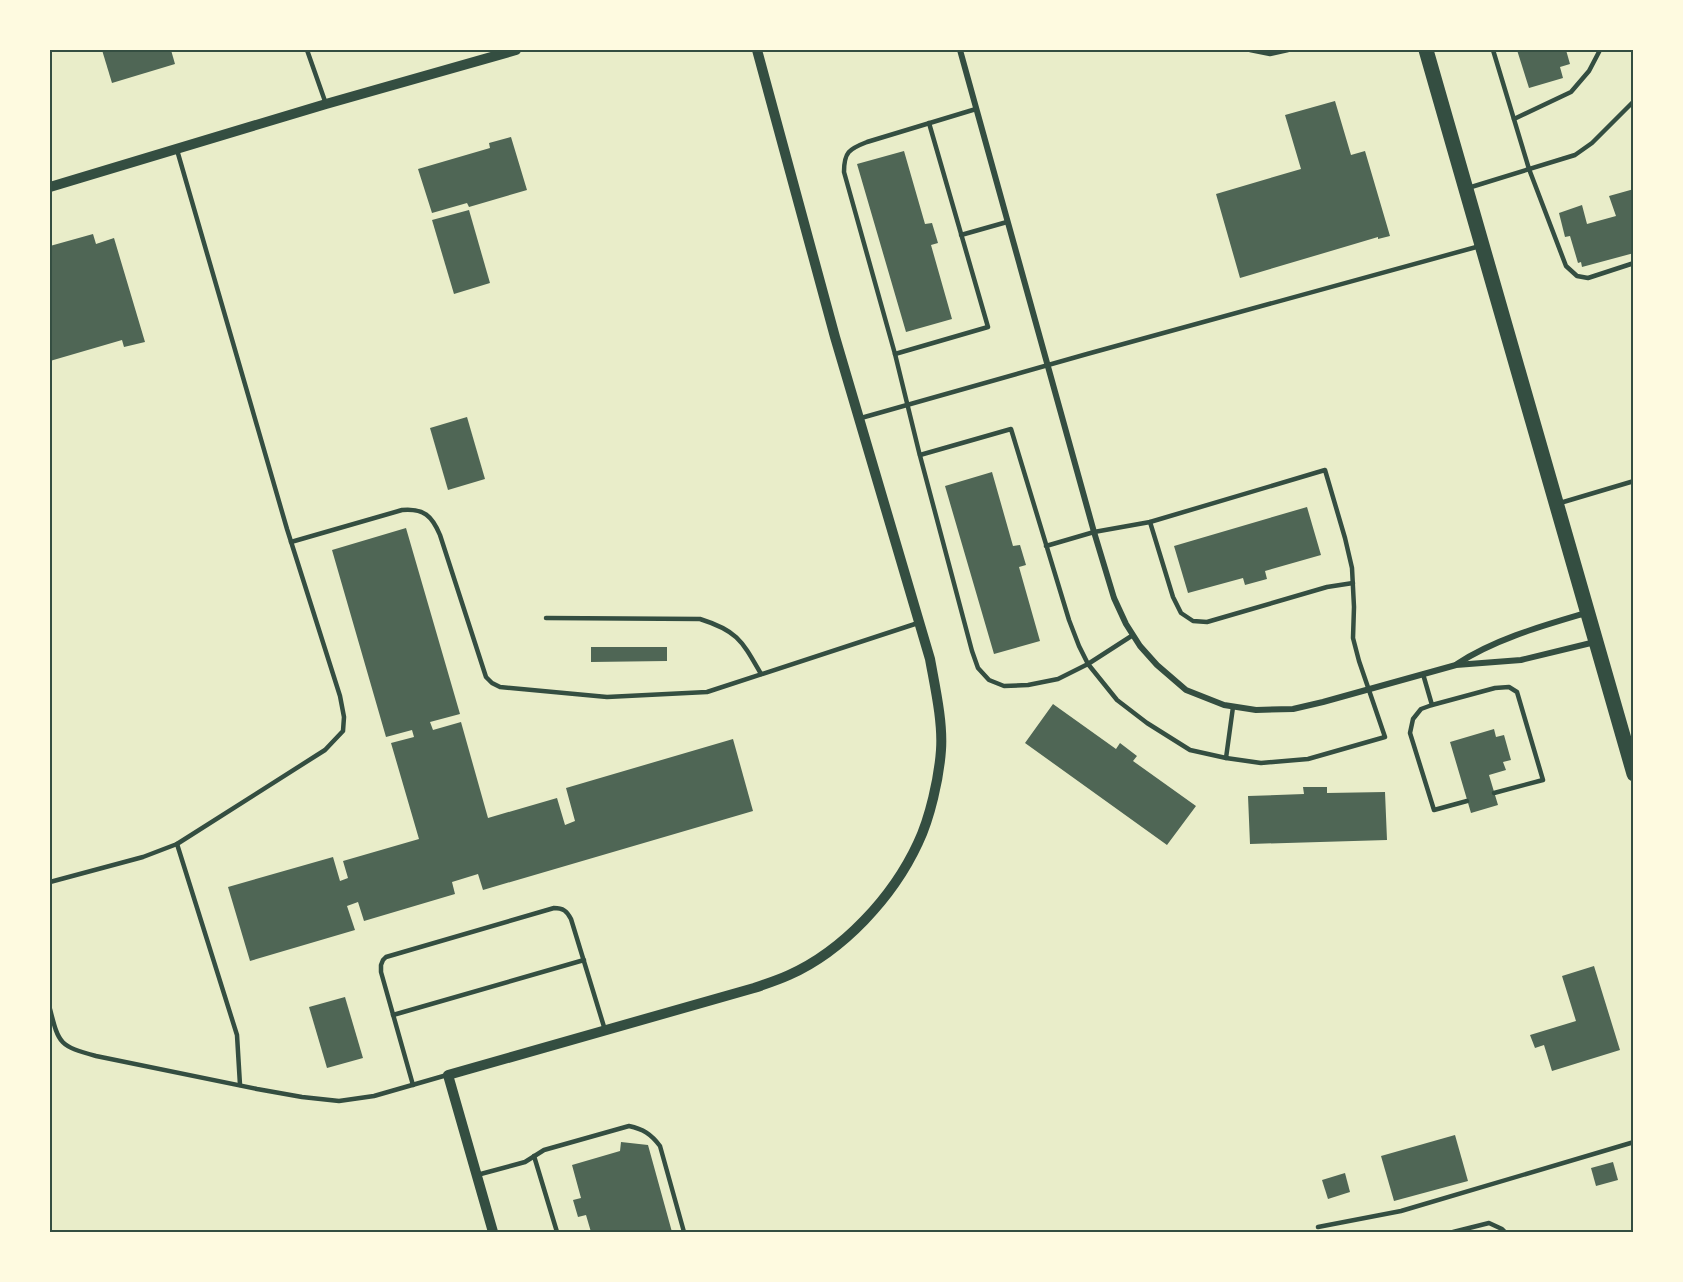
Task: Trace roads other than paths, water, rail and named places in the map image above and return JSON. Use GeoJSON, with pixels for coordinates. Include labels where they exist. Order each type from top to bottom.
{"type":"FeatureCollection","features":[{"type":"Feature","properties":{"kind":"main road"},"geometry":{"type":"LineString","coordinates":[[1426,50],[1634,774]]}},
{"type":"Feature","properties":{"kind":"street"},"geometry":{"type":"LineString","coordinates":[[50,187],[516,50]]}},
{"type":"Feature","properties":{"kind":"street"},"geometry":{"type":"LineString","coordinates":[[493,1233],[448,1075],[754,988],[789,975],[817,959],[848,936],[879,904],[898,879],[919,843],[934,797],[941,749],[938,702],[930,659],[859,419],[757,50]]}},
{"type":"Feature","properties":{"kind":"street"},"geometry":{"type":"LineString","coordinates":[[960,50],[1114,598],[1133,635],[1157,666],[1185,690],[1224,705],[1256,710],[1293,708],[1456,664],[1521,660],[1596,642]]}},
{"type":"Feature","properties":{"kind":"street"},"geometry":{"type":"LineString","coordinates":[[1456,664],[1502,641],[1588,613]]}},
{"type":"Feature","properties":{"kind":"lane"},"geometry":{"type":"LineString","coordinates":[[307,50],[326,104]]}},
{"type":"Feature","properties":{"kind":"lane"},"geometry":{"type":"LineString","coordinates":[[1250,50],[1270,54],[1288,50]]}},
{"type":"Feature","properties":{"kind":"lane"},"geometry":{"type":"LineString","coordinates":[[1493,50],[1529,169],[1566,266],[1577,276],[1588,278],[1634,263]]}},
{"type":"Feature","properties":{"kind":"lane"},"geometry":{"type":"LineString","coordinates":[[1514,119],[1571,92],[1589,71],[1600,50]]}},
{"type":"Feature","properties":{"kind":"lane"},"geometry":{"type":"LineString","coordinates":[[1466,188],[1575,154],[1592,143],[1634,102]]}},
{"type":"Feature","properties":{"kind":"lane"},"geometry":{"type":"LineString","coordinates":[[976,109],[851,148],[844,159],[844,172],[895,354],[972,651],[978,668],[989,680],[1004,686],[1028,684],[1058,680],[1133,635]]}},
{"type":"Feature","properties":{"kind":"lane"},"geometry":{"type":"LineString","coordinates":[[895,354],[988,327],[929,123]]}},
{"type":"Feature","properties":{"kind":"lane"},"geometry":{"type":"LineString","coordinates":[[50,882],[143,857],[177,844],[325,750],[344,731],[340,696],[291,542],[177,150]]}},
{"type":"Feature","properties":{"kind":"lane"},"geometry":{"type":"LineString","coordinates":[[962,235],[1007,222]]}},
{"type":"Feature","properties":{"kind":"lane"},"geometry":{"type":"LineString","coordinates":[[859,419],[1482,245]]}},
{"type":"Feature","properties":{"kind":"lane"},"geometry":{"type":"LineString","coordinates":[[920,455],[1011,429],[1046,546],[1069,620],[1088,664],[1117,700],[1147,723],[1190,750],[1261,763],[1308,759],[1385,737],[1353,638],[1352,568],[1346,538],[1325,470],[1150,522],[1094,532],[1046,546]]}},
{"type":"Feature","properties":{"kind":"lane"},"geometry":{"type":"LineString","coordinates":[[1557,504],[1634,482]]}},
{"type":"Feature","properties":{"kind":"lane"},"geometry":{"type":"LineString","coordinates":[[291,542],[402,510],[414,509],[426,513],[435,522],[440,535],[486,677],[500,687],[607,697],[707,692],[919,623]]}},
{"type":"Feature","properties":{"kind":"lane"},"geometry":{"type":"LineString","coordinates":[[1150,522],[1173,597],[1181,613],[1193,621],[1207,622],[1327,587],[1353,583]]}},
{"type":"Feature","properties":{"kind":"lane"},"geometry":{"type":"LineString","coordinates":[[546,618],[700,619],[720,625],[744,643],[761,674]]}},
{"type":"Feature","properties":{"kind":"lane"},"geometry":{"type":"LineString","coordinates":[[1423,674],[1432,705]]}},
{"type":"Feature","properties":{"kind":"lane"},"geometry":{"type":"LineString","coordinates":[[1467,801],[1434,810],[1410,733],[1413,719],[1421,709],[1432,705],[1495,688],[1509,687],[1517,692],[1543,780],[1494,793]]}},
{"type":"Feature","properties":{"kind":"lane"},"geometry":{"type":"LineString","coordinates":[[1226,758],[1233,707]]}},
{"type":"Feature","properties":{"kind":"lane"},"geometry":{"type":"LineString","coordinates":[[177,844],[237,1035],[240,1085]]}},
{"type":"Feature","properties":{"kind":"lane"},"geometry":{"type":"LineString","coordinates":[[413,1085],[381,972],[383,960],[386,957],[554,908],[561,908],[571,919],[606,1031]]}},
{"type":"Feature","properties":{"kind":"lane"},"geometry":{"type":"LineString","coordinates":[[393,1015],[584,960]]}},
{"type":"Feature","properties":{"kind":"lane"},"geometry":{"type":"LineString","coordinates":[[50,1009],[57,1036],[70,1049],[302,1097],[339,1101],[374,1096],[448,1075]]}},
{"type":"Feature","properties":{"kind":"lane"},"geometry":{"type":"LineString","coordinates":[[477,1175],[525,1162],[544,1150],[629,1126],[640,1128],[654,1138],[660,1146],[684,1233]]}},
{"type":"Feature","properties":{"kind":"lane"},"geometry":{"type":"LineString","coordinates":[[1318,1227],[1401,1211],[1634,1142]]}},
{"type":"Feature","properties":{"kind":"lane"},"geometry":{"type":"LineString","coordinates":[[534,1156],[557,1233]]}},
{"type":"Feature","properties":{"kind":"lane"},"geometry":{"type":"LineString","coordinates":[[1453,1233],[1489,1222],[1505,1233]]}}]}
